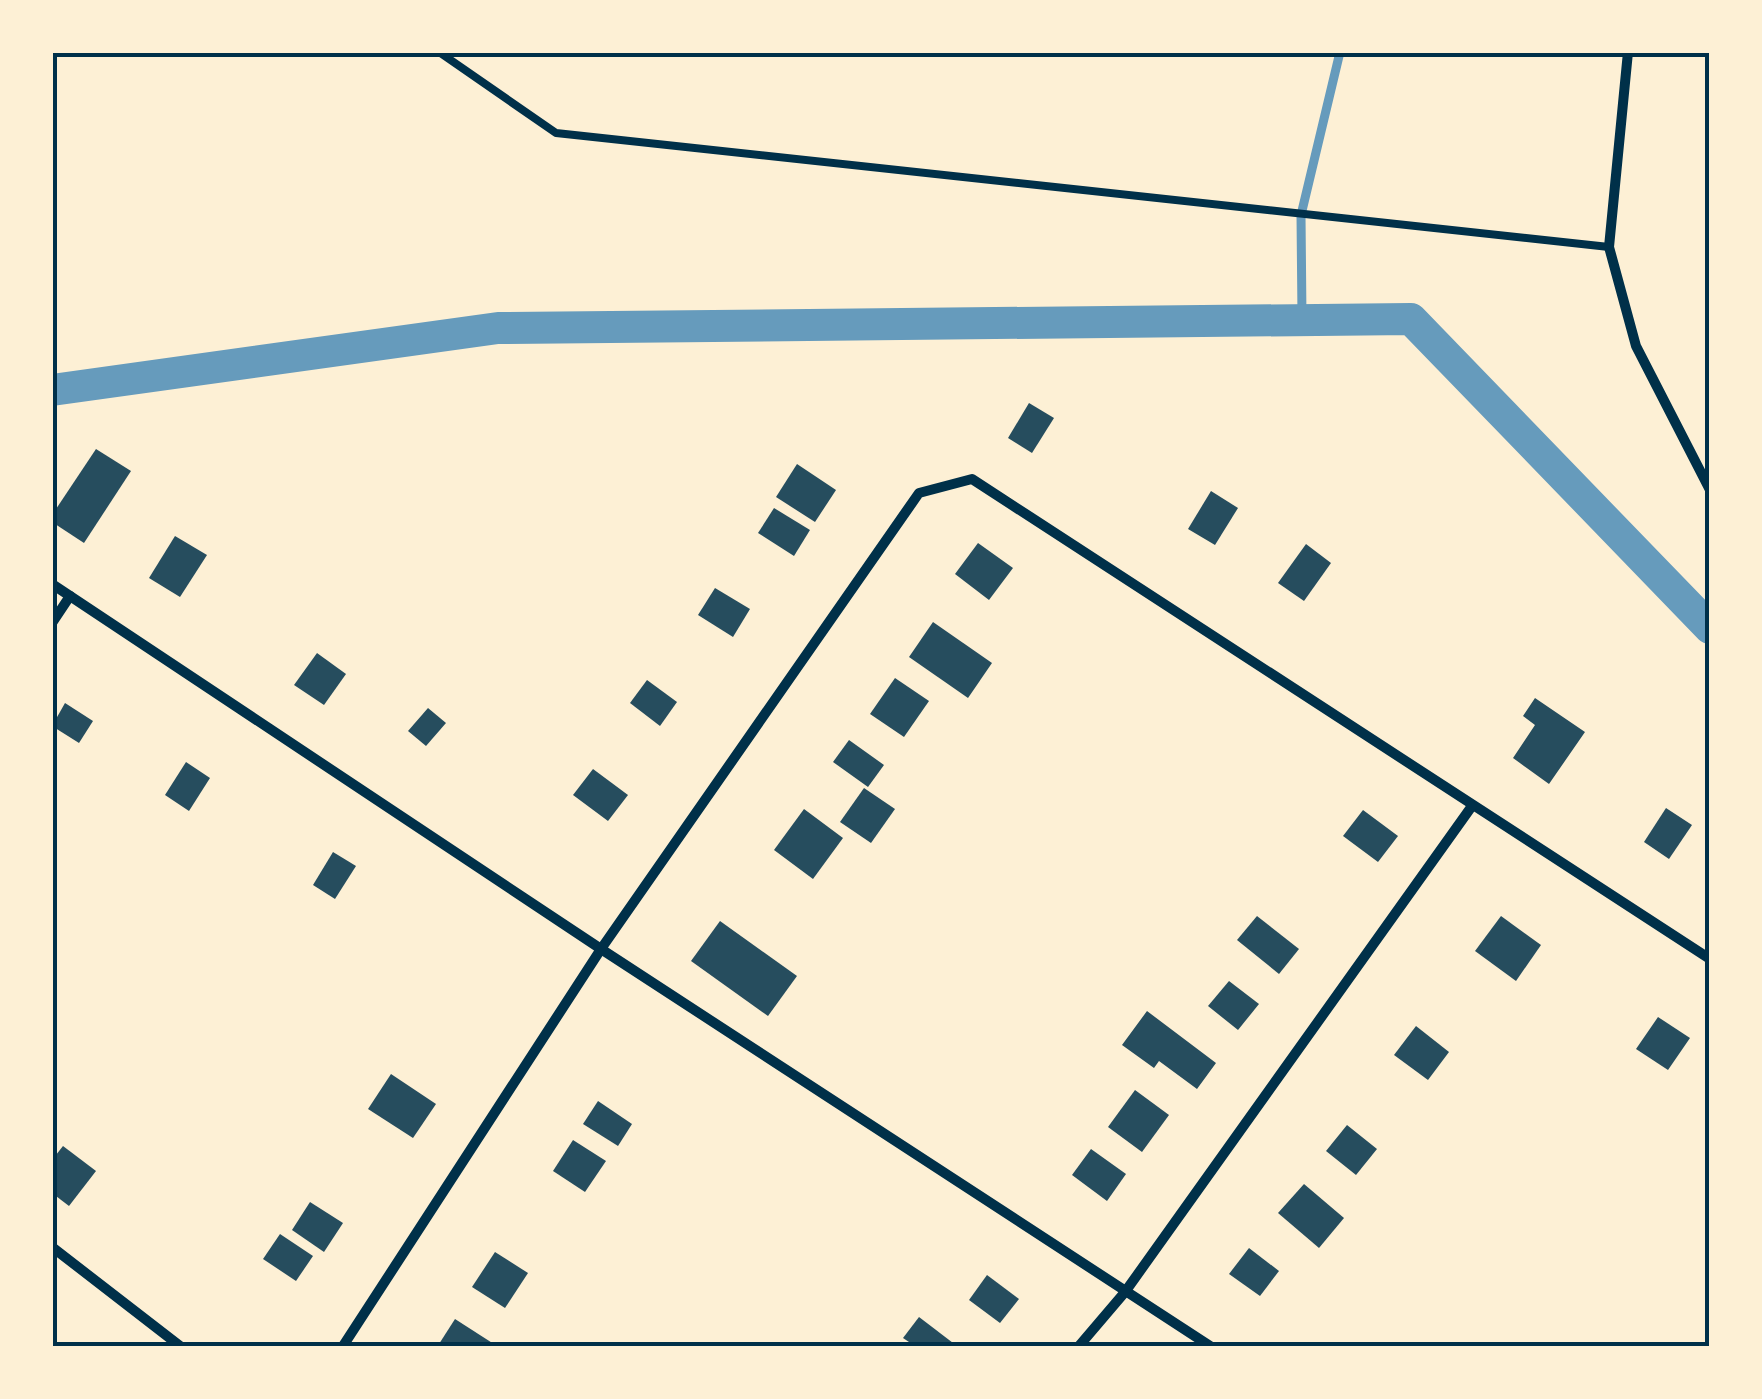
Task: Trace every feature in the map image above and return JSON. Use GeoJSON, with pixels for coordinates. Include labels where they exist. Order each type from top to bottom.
{"type":"FeatureCollection","features":[{"type":"Feature","properties":{"kind":"street"},"geometry":{"type":"LineString","coordinates":[[1628,52],[1610,247],[1636,346],[1710,490]]}},
{"type":"Feature","properties":{"kind":"street"},"geometry":{"type":"LineString","coordinates":[[343,1346],[601,950],[919,493],[972,479],[1710,959]]}},
{"type":"Feature","properties":{"kind":"street"},"geometry":{"type":"LineString","coordinates":[[52,584],[601,950],[1210,1346]]}},
{"type":"Feature","properties":{"kind":"street"},"geometry":{"type":"LineString","coordinates":[[52,623],[70,596]]}},
{"type":"Feature","properties":{"kind":"street"},"geometry":{"type":"LineString","coordinates":[[1079,1346],[1125,1292],[1472,806]]}},
{"type":"Feature","properties":{"kind":"street"},"geometry":{"type":"LineString","coordinates":[[52,1247],[180,1346]]}},
{"type":"Feature","properties":{"kind":"lane"},"geometry":{"type":"LineString","coordinates":[[440,52],[556,133],[1610,247]]}},
{"type":"Feature","properties":{"kind":"building"},"geometry":{"type":"Polygon","coordinates":[[[1029,403],[1054,418],[1032,453],[1008,438],[1029,403]]]}},
{"type":"Feature","properties":{"kind":"building"},"geometry":{"type":"Polygon","coordinates":[[[96,449],[131,471],[84,543],[52,522],[52,515],[96,449]]]}},
{"type":"Feature","properties":{"kind":"building"},"geometry":{"type":"Polygon","coordinates":[[[797,464],[836,490],[815,522],[776,497],[797,464]]]}},
{"type":"Feature","properties":{"kind":"building"},"geometry":{"type":"Polygon","coordinates":[[[1211,491],[1238,508],[1215,545],[1188,529],[1211,491]]]}},
{"type":"Feature","properties":{"kind":"building"},"geometry":{"type":"Polygon","coordinates":[[[774,508],[810,530],[794,556],[758,533],[774,508]]]}},
{"type":"Feature","properties":{"kind":"building"},"geometry":{"type":"Polygon","coordinates":[[[175,536],[207,555],[180,597],[149,578],[175,536]]]}},
{"type":"Feature","properties":{"kind":"building"},"geometry":{"type":"Polygon","coordinates":[[[978,543],[1013,568],[989,600],[955,574],[978,543]]]}},
{"type":"Feature","properties":{"kind":"building"},"geometry":{"type":"Polygon","coordinates":[[[1306,544],[1331,563],[1304,601],[1278,583],[1306,544]]]}},
{"type":"Feature","properties":{"kind":"building"},"geometry":{"type":"Polygon","coordinates":[[[715,588],[750,609],[733,637],[698,615],[715,588]]]}},
{"type":"Feature","properties":{"kind":"building"},"geometry":{"type":"Polygon","coordinates":[[[933,622],[992,663],[968,698],[909,657],[933,622]]]}},
{"type":"Feature","properties":{"kind":"building"},"geometry":{"type":"Polygon","coordinates":[[[317,653],[346,674],[324,705],[294,685],[317,653]]]}},
{"type":"Feature","properties":{"kind":"building"},"geometry":{"type":"Polygon","coordinates":[[[895,678],[929,701],[904,737],[870,714],[895,678]]]}},
{"type":"Feature","properties":{"kind":"building"},"geometry":{"type":"Polygon","coordinates":[[[647,680],[677,702],[660,726],[630,703],[647,680]]]}},
{"type":"Feature","properties":{"kind":"building"},"geometry":{"type":"Polygon","coordinates":[[[1535,698],[1585,732],[1549,784],[1513,758],[1535,725],[1523,716],[1535,698]]]}},
{"type":"Feature","properties":{"kind":"building"},"geometry":{"type":"Polygon","coordinates":[[[65,703],[93,721],[79,743],[52,726],[65,703]]]}},
{"type":"Feature","properties":{"kind":"building"},"geometry":{"type":"Polygon","coordinates":[[[428,708],[446,723],[426,746],[408,731],[428,708]]]}},
{"type":"Feature","properties":{"kind":"building"},"geometry":{"type":"Polygon","coordinates":[[[849,740],[884,765],[868,787],[833,762],[849,740]]]}},
{"type":"Feature","properties":{"kind":"building"},"geometry":{"type":"Polygon","coordinates":[[[186,762],[210,778],[189,811],[165,795],[186,762]]]}},
{"type":"Feature","properties":{"kind":"building"},"geometry":{"type":"Polygon","coordinates":[[[593,769],[628,795],[608,821],[573,795],[593,769]]]}},
{"type":"Feature","properties":{"kind":"building"},"geometry":{"type":"Polygon","coordinates":[[[864,788],[895,809],[871,843],[840,822],[864,788]]]}},
{"type":"Feature","properties":{"kind":"building"},"geometry":{"type":"Polygon","coordinates":[[[1666,808],[1692,825],[1669,859],[1644,842],[1666,808]]]}},
{"type":"Feature","properties":{"kind":"building"},"geometry":{"type":"Polygon","coordinates":[[[804,809],[843,838],[813,879],[774,850],[804,809]]]}},
{"type":"Feature","properties":{"kind":"building"},"geometry":{"type":"Polygon","coordinates":[[[1363,810],[1398,836],[1378,862],[1343,836],[1363,810]]]}},
{"type":"Feature","properties":{"kind":"building"},"geometry":{"type":"Polygon","coordinates":[[[333,852],[356,866],[335,899],[313,885],[333,852]]]}},
{"type":"Feature","properties":{"kind":"building"},"geometry":{"type":"Polygon","coordinates":[[[1257,916],[1299,949],[1279,974],[1237,940],[1257,916]]]}},
{"type":"Feature","properties":{"kind":"building"},"geometry":{"type":"Polygon","coordinates":[[[1501,916],[1541,945],[1516,981],[1475,951],[1501,916]]]}},
{"type":"Feature","properties":{"kind":"building"},"geometry":{"type":"Polygon","coordinates":[[[720,921],[797,976],[768,1016],[691,961],[720,921]]]}},
{"type":"Feature","properties":{"kind":"building"},"geometry":{"type":"Polygon","coordinates":[[[1229,981],[1259,1004],[1238,1030],[1208,1006],[1229,981]]]}},
{"type":"Feature","properties":{"kind":"building"},"geometry":{"type":"Polygon","coordinates":[[[1147,1011],[1216,1063],[1197,1089],[1159,1061],[1154,1068],[1122,1045],[1147,1011]]]}},
{"type":"Feature","properties":{"kind":"building"},"geometry":{"type":"Polygon","coordinates":[[[1658,1017],[1690,1038],[1668,1070],[1636,1049],[1658,1017]]]}},
{"type":"Feature","properties":{"kind":"building"},"geometry":{"type":"Polygon","coordinates":[[[1416,1026],[1449,1052],[1428,1080],[1394,1055],[1416,1026]]]}},
{"type":"Feature","properties":{"kind":"building"},"geometry":{"type":"Polygon","coordinates":[[[391,1074],[436,1104],[413,1138],[368,1109],[391,1074]]]}},
{"type":"Feature","properties":{"kind":"building"},"geometry":{"type":"Polygon","coordinates":[[[1135,1090],[1169,1115],[1142,1152],[1108,1127],[1135,1090]]]}},
{"type":"Feature","properties":{"kind":"building"},"geometry":{"type":"Polygon","coordinates":[[[598,1101],[632,1124],[618,1146],[583,1124],[598,1101]]]}},
{"type":"Feature","properties":{"kind":"building"},"geometry":{"type":"Polygon","coordinates":[[[1347,1125],[1377,1149],[1356,1175],[1326,1151],[1347,1125]]]}},
{"type":"Feature","properties":{"kind":"building"},"geometry":{"type":"Polygon","coordinates":[[[573,1140],[606,1161],[585,1192],[553,1171],[573,1140]]]}},
{"type":"Feature","properties":{"kind":"building"},"geometry":{"type":"Polygon","coordinates":[[[63,1146],[96,1171],[69,1206],[52,1193],[52,1160],[63,1146]]]}},
{"type":"Feature","properties":{"kind":"building"},"geometry":{"type":"Polygon","coordinates":[[[1091,1149],[1126,1174],[1107,1201],[1072,1175],[1091,1149]]]}},
{"type":"Feature","properties":{"kind":"building"},"geometry":{"type":"Polygon","coordinates":[[[1304,1184],[1344,1218],[1319,1248],[1278,1213],[1304,1184]]]}},
{"type":"Feature","properties":{"kind":"building"},"geometry":{"type":"Polygon","coordinates":[[[310,1202],[343,1223],[324,1252],[292,1230],[310,1202]]]}},
{"type":"Feature","properties":{"kind":"building"},"geometry":{"type":"Polygon","coordinates":[[[280,1234],[313,1256],[296,1281],[263,1259],[280,1234]]]}},
{"type":"Feature","properties":{"kind":"building"},"geometry":{"type":"Polygon","coordinates":[[[1249,1248],[1279,1271],[1260,1296],[1229,1274],[1249,1248]]]}},
{"type":"Feature","properties":{"kind":"building"},"geometry":{"type":"Polygon","coordinates":[[[495,1252],[528,1273],[505,1308],[472,1287],[495,1252]]]}},
{"type":"Feature","properties":{"kind":"building"},"geometry":{"type":"Polygon","coordinates":[[[987,1275],[1019,1299],[1000,1323],[969,1300],[987,1275]]]}},
{"type":"Feature","properties":{"kind":"building"},"geometry":{"type":"Polygon","coordinates":[[[919,1317],[957,1346],[915,1346],[903,1338],[919,1317]]]}},
{"type":"Feature","properties":{"kind":"building"},"geometry":{"type":"Polygon","coordinates":[[[455,1319],[497,1346],[439,1344],[455,1319]]]}},
{"type":"Feature","properties":{"kind":"waterway"},"geometry":{"type":"LineString","coordinates":[[1302,318],[1301,215],[1340,52]]}},
{"type":"Feature","properties":{"kind":"waterway"},"geometry":{"type":"LineString","coordinates":[[52,390],[498,328],[1411,319],[1710,628]]}}]}
